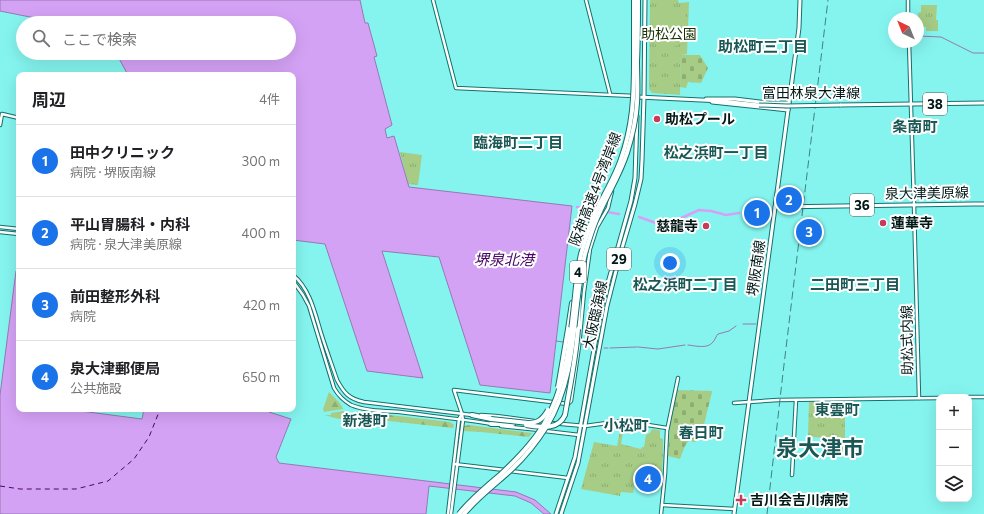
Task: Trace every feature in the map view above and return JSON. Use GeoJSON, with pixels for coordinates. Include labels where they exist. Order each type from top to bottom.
{"type":"FeatureCollection","features":[{"type":"Feature","properties":{"kind":"highway","name":"阪神高速4号湾岸線"},"geometry":{"type":"LineString","coordinates":[[459,514],[477,494],[509,467],[524,451],[540,430],[562,383],[567,359],[579,265],[588,232],[596,212],[618,168],[629,132],[634,99],[634,19],[636,0]]}},
{"type":"Feature","properties":{"kind":"highway","name":"阪神高速4号湾岸線"},"geometry":{"type":"LineString","coordinates":[[464,514],[480,497],[527,454],[541,435],[562,395],[573,348],[579,286],[585,254],[591,232],[621,169],[631,137],[637,103],[638,40],[636,0]]}},
{"type":"Feature","properties":{"kind":"highway"},"geometry":{"type":"LineString","coordinates":[[472,415],[491,419],[533,423],[540,420],[547,412],[555,396],[560,376],[574,287],[579,265]]}},
{"type":"Feature","properties":{"kind":"highway"},"geometry":{"type":"LineString","coordinates":[[491,424],[551,427],[558,424],[563,419],[565,415],[575,357],[579,309],[579,286]]}},
{"type":"Feature","properties":{"kind":"main road","name":"大阪臨海線"},"geometry":{"type":"LineString","coordinates":[[556,514],[575,457],[602,304],[631,201],[635,178],[639,14],[636,0]]}},
{"type":"Feature","properties":{"kind":"main road","name":"大阪臨海線"},"geometry":{"type":"LineString","coordinates":[[560,514],[578,463],[607,306],[641,179],[645,0]]}},
{"type":"Feature","properties":{"kind":"main road","name":"堺阪南線"},"geometry":{"type":"LineString","coordinates":[[734,514],[799,28],[800,0]]}},
{"type":"Feature","properties":{"kind":"main road","name":"富田林泉大津線"},"geometry":{"type":"LineString","coordinates":[[638,97],[787,106],[984,103]]}},
{"type":"Feature","properties":{"kind":"main road","name":"38"},"geometry":{"type":"LineString","coordinates":[[701,100],[721,98],[768,103],[789,103]]}},
{"type":"Feature","properties":{"kind":"main road","name":"38"},"geometry":{"type":"LineString","coordinates":[[701,100],[703,102],[788,110]]}},
{"type":"Feature","properties":{"kind":"main road","name":"泉大津美原線"},"geometry":{"type":"LineString","coordinates":[[775,207],[984,204]]}},
{"type":"Feature","properties":{"kind":"street"},"geometry":{"type":"LineString","coordinates":[[433,0],[456,88],[638,97]]}},
{"type":"Feature","properties":{"kind":"street"},"geometry":{"type":"LineString","coordinates":[[586,0],[610,95]]}},
{"type":"Feature","properties":{"kind":"street"},"geometry":{"type":"LineString","coordinates":[[908,0],[908,12]]}},
{"type":"Feature","properties":{"kind":"street","name":"助松式内線"},"geometry":{"type":"LineString","coordinates":[[909,48],[919,398]]}},
{"type":"Feature","properties":{"kind":"street"},"geometry":{"type":"LineString","coordinates":[[0,125],[2,114],[16,117]]}},
{"type":"Feature","properties":{"kind":"street"},"geometry":{"type":"LineString","coordinates":[[451,514],[462,414],[454,390],[568,404],[572,399],[590,249],[597,227],[606,211],[612,192],[613,175]]}},
{"type":"Feature","properties":{"kind":"street"},"geometry":{"type":"LineString","coordinates":[[0,227],[16,229]]}},
{"type":"Feature","properties":{"kind":"street"},"geometry":{"type":"LineString","coordinates":[[0,232],[16,234]]}},
{"type":"Feature","properties":{"kind":"street"},"geometry":{"type":"LineString","coordinates":[[296,278],[306,291],[312,305],[337,380],[347,394],[355,400],[462,414],[496,416],[580,426],[622,421],[667,428]]}},
{"type":"Feature","properties":{"kind":"street"},"geometry":{"type":"LineString","coordinates":[[296,285],[309,306],[334,388],[344,400],[352,405],[368,409],[461,419],[584,436]]}},
{"type":"Feature","properties":{"kind":"street"},"geometry":{"type":"LineString","coordinates":[[661,514],[665,474],[667,428],[678,378]]}},
{"type":"Feature","properties":{"kind":"street"},"geometry":{"type":"LineString","coordinates":[[972,397],[984,397]]}},
{"type":"Feature","properties":{"kind":"street"},"geometry":{"type":"LineString","coordinates":[[734,403],[783,400],[936,398]]}},
{"type":"Feature","properties":{"kind":"street"},"geometry":{"type":"LineString","coordinates":[[792,475],[796,400]]}},
{"type":"Feature","properties":{"kind":"street"},"geometry":{"type":"LineString","coordinates":[[456,465],[569,478]]}},
{"type":"Feature","properties":{"kind":"street"},"geometry":{"type":"LineString","coordinates":[[448,514],[453,490]]}},
{"type":"Feature","properties":{"kind":"street"},"geometry":{"type":"LineString","coordinates":[[662,505],[734,509]]}},
{"type":"Feature","properties":{"kind":"green space","name":"助松公園"},"geometry":{"type":"Polygon","coordinates":[[[650,0],[678,0],[679,3],[689,2],[687,54],[681,55],[680,95],[652,93],[649,89],[650,0]]]}},
{"type":"Feature","properties":{"kind":"green space"},"geometry":{"type":"Polygon","coordinates":[[[921,5],[937,5],[936,20],[938,20],[938,31],[926,31],[926,27],[924,27],[924,12],[921,12],[921,5]]]}},
{"type":"Feature","properties":{"kind":"green space"},"geometry":{"type":"Polygon","coordinates":[[[657,11],[684,18],[686,26],[685,36],[677,45],[666,48],[661,47],[656,45],[652,40],[653,14],[657,11]]]}},
{"type":"Feature","properties":{"kind":"green space"},"geometry":{"type":"Polygon","coordinates":[[[681,55],[700,55],[708,68],[701,83],[688,82],[686,88],[680,87],[681,55]]]}},
{"type":"Feature","properties":{"kind":"green space"},"geometry":{"type":"Polygon","coordinates":[[[400,152],[422,155],[418,185],[408,184],[400,152]]]}},
{"type":"Feature","properties":{"kind":"green space"},"geometry":{"type":"Polygon","coordinates":[[[676,390],[712,391],[701,437],[695,442],[690,439],[685,446],[680,459],[668,456],[670,423],[676,390]]]}},
{"type":"Feature","properties":{"kind":"green space"},"geometry":{"type":"Polygon","coordinates":[[[329,392],[339,402],[343,409],[324,412],[323,409],[329,392]]]}},
{"type":"Feature","properties":{"kind":"green space"},"geometry":{"type":"Polygon","coordinates":[[[809,402],[845,402],[845,457],[831,457],[832,438],[808,437],[809,402]]]}},
{"type":"Feature","properties":{"kind":"green space"},"geometry":{"type":"Polygon","coordinates":[[[825,407],[841,407],[841,423],[826,423],[825,407]]]}},
{"type":"Feature","properties":{"kind":"green space"},"geometry":{"type":"Polygon","coordinates":[[[343,411],[346,415],[356,416],[357,412],[372,413],[360,418],[349,420],[325,415],[331,415],[331,413],[343,411]]]}},
{"type":"Feature","properties":{"kind":"green space"},"geometry":{"type":"Polygon","coordinates":[[[380,414],[450,422],[454,425],[453,428],[370,419],[359,422],[380,414]]]}},
{"type":"Feature","properties":{"kind":"green space"},"geometry":{"type":"Polygon","coordinates":[[[469,425],[532,433],[529,437],[463,431],[464,426],[469,425]]]}},
{"type":"Feature","properties":{"kind":"green space"},"geometry":{"type":"Polygon","coordinates":[[[652,429],[660,430],[660,438],[663,439],[662,477],[636,473],[633,493],[621,492],[620,496],[581,489],[594,442],[617,446],[620,431],[623,432],[621,444],[641,449],[644,447],[646,435],[650,433],[652,429]]]}},
{"type":"Feature","properties":{"kind":"water","name":"堺泉北港"},"geometry":{"type":"Polygon","coordinates":[[[0,0],[360,0],[365,23],[368,23],[377,56],[374,57],[392,125],[385,129],[387,138],[394,136],[409,187],[572,206],[550,393],[480,385],[439,257],[382,251],[423,378],[367,371],[325,244],[296,240],[296,72],[126,72],[120,60],[296,60],[296,16],[25,16],[0,11],[0,0]]]}},
{"type":"Feature","properties":{"kind":"water"},"geometry":{"type":"Polygon","coordinates":[[[16,271],[16,412],[88,412],[142,419],[143,412],[269,412],[291,419],[276,457],[279,463],[516,492],[535,500],[551,514],[544,514],[531,503],[515,496],[429,486],[426,514],[0,514],[0,395],[16,271]]]}},
{"type":"Feature","properties":{"kind":"waterway"},"geometry":{"type":"LineString","coordinates":[[924,36],[941,37],[973,53],[984,53]]}},
{"type":"Feature","properties":{"kind":"waterway"},"geometry":{"type":"LineString","coordinates":[[577,207],[619,214]]}},
{"type":"Feature","properties":{"kind":"waterway"},"geometry":{"type":"LineString","coordinates":[[639,217],[666,225],[699,210],[711,211],[726,215],[739,213]]}},
{"type":"Feature","properties":{"kind":"waterway"},"geometry":{"type":"LineString","coordinates":[[743,324],[756,324]]}},
{"type":"Feature","properties":{"kind":"waterway"},"geometry":{"type":"LineString","coordinates":[[688,345],[708,346],[713,342],[718,334],[729,331],[736,326]]}},
{"type":"Feature","properties":{"kind":"waterway"},"geometry":{"type":"LineString","coordinates":[[556,341],[563,342]]}},
{"type":"Feature","properties":{"kind":"waterway"},"geometry":{"type":"LineString","coordinates":[[581,344],[587,345]]}},
{"type":"Feature","properties":{"kind":"waterway"},"geometry":{"type":"LineString","coordinates":[[638,347],[658,349],[685,345]]}},
{"type":"Feature","properties":{"kind":"waterway"},"geometry":{"type":"LineString","coordinates":[[610,348],[637,347]]}},
{"type":"Feature","properties":{"kind":"ferry route"},"geometry":{"type":"LineString","coordinates":[[0,486],[20,489],[76,489],[108,481],[134,459],[149,437],[159,412]]}},
{"type":"Feature","properties":{"kind":"railway"},"geometry":{"type":"LineString","coordinates":[[767,514],[828,0]]}},
{"type":"Feature","properties":{"kind":"place","name":"助松プール"},"geometry":{"type":"Point","coordinates":[657,119]}},
{"type":"Feature","properties":{"kind":"place","name":"平山胃腸科・内科"},"geometry":{"type":"Point","coordinates":[789,200]}},
{"type":"Feature","properties":{"kind":"place","name":"田中クリニック"},"geometry":{"type":"Point","coordinates":[757,213]}},
{"type":"Feature","properties":{"kind":"place","name":"蓮華寺"},"geometry":{"type":"Point","coordinates":[883,223]}},
{"type":"Feature","properties":{"kind":"place","name":"慈龍寺"},"geometry":{"type":"Point","coordinates":[706,226]}},
{"type":"Feature","properties":{"kind":"place","name":"前田整形外科"},"geometry":{"type":"Point","coordinates":[809,232]}},
{"type":"Feature","properties":{"kind":"place","name":"泉大津郵便局"},"geometry":{"type":"Point","coordinates":[648,479]}},
{"type":"Feature","properties":{"kind":"place","name":"吉川会吉川病院"},"geometry":{"type":"Point","coordinates":[741,500]}},
{"type":"Feature","properties":{"kind":"district","name":"助松町三丁目"},"geometry":{"type":"Point","coordinates":[763,47]}},
{"type":"Feature","properties":{"kind":"district","name":"条南町"},"geometry":{"type":"Point","coordinates":[915,127]}},
{"type":"Feature","properties":{"kind":"district","name":"臨海町二丁目"},"geometry":{"type":"Point","coordinates":[518,143]}},
{"type":"Feature","properties":{"kind":"district","name":"松之浜町一丁目"},"geometry":{"type":"Point","coordinates":[716,153]}},
{"type":"Feature","properties":{"kind":"district","name":"松之浜町二丁目"},"geometry":{"type":"Point","coordinates":[685,285]}},
{"type":"Feature","properties":{"kind":"district","name":"二田町三丁目"},"geometry":{"type":"Point","coordinates":[855,285]}},
{"type":"Feature","properties":{"kind":"district","name":"東雲町"},"geometry":{"type":"Point","coordinates":[837,410]}},
{"type":"Feature","properties":{"kind":"district","name":"新港町"},"geometry":{"type":"Point","coordinates":[365,421]}},
{"type":"Feature","properties":{"kind":"district","name":"小松町"},"geometry":{"type":"Point","coordinates":[626,426]}},
{"type":"Feature","properties":{"kind":"district","name":"春日町"},"geometry":{"type":"Point","coordinates":[701,433]}},
{"type":"Feature","properties":{"kind":"district","name":"泉大津市"},"geometry":{"type":"Point","coordinates":[820,448]}}]}
